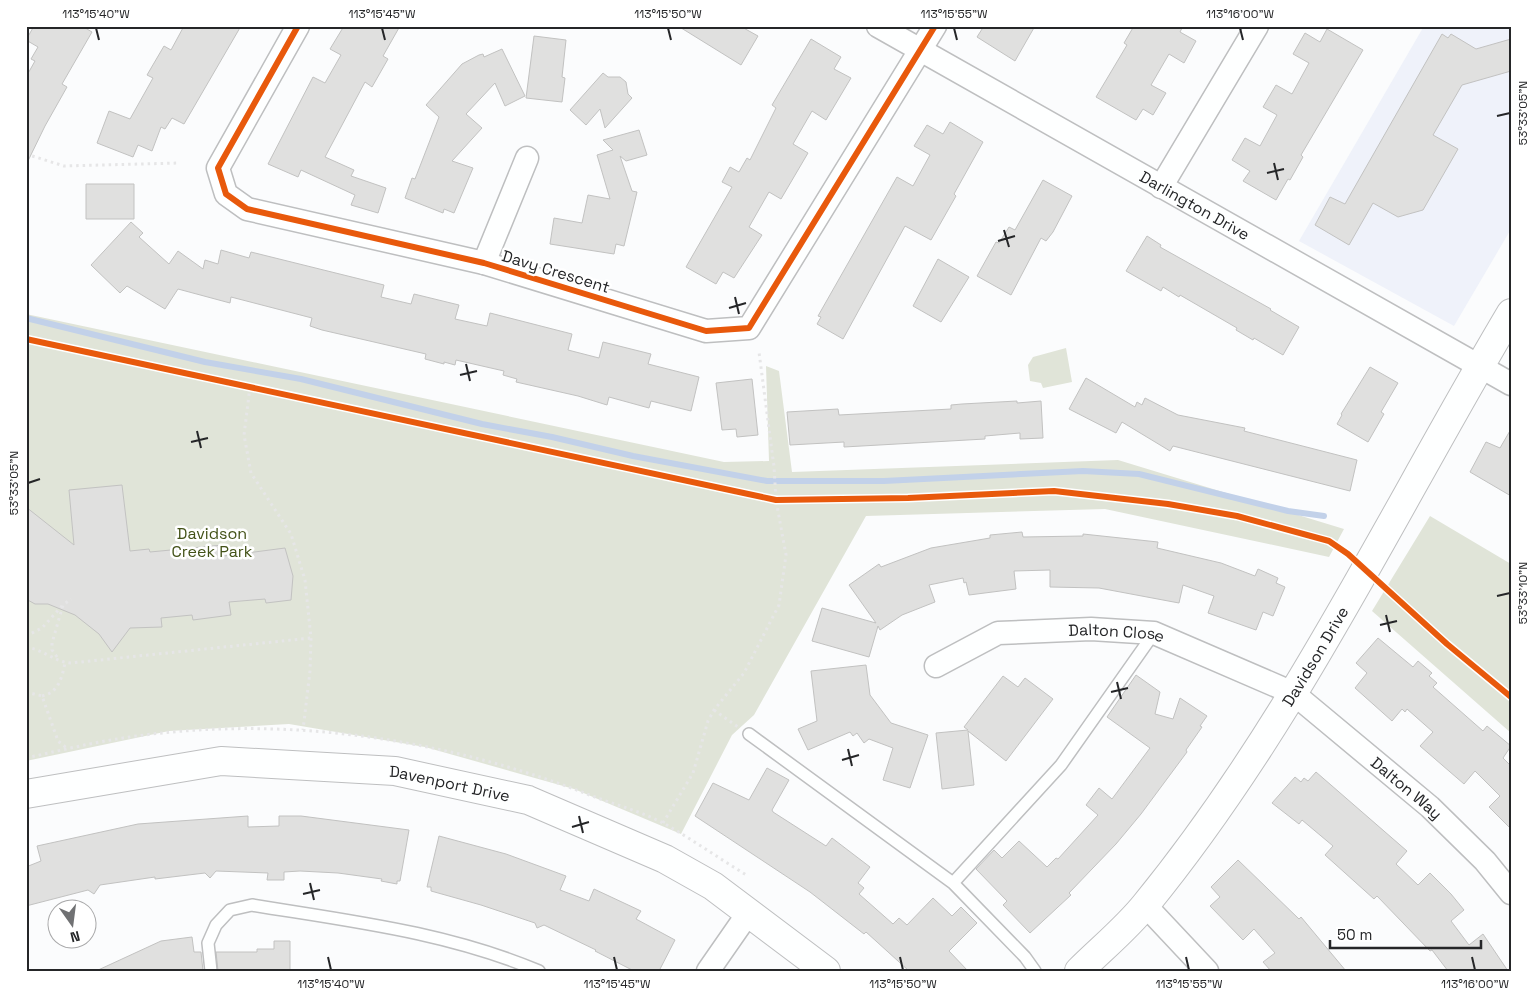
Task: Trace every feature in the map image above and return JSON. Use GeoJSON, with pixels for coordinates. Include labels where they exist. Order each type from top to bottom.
{"type":"FeatureCollection","features":[{"type":"Feature","properties":{"kind":"street","name":"Davy Crescent"},"geometry":{"type":"LineString","coordinates":[[298,26],[218,168],[226,194],[247,210],[484,263],[706,331],[749,328],[921,51]]}},
{"type":"Feature","properties":{"kind":"street","name":"Darlington Drive"},"geometry":{"type":"LineString","coordinates":[[878,26],[1511,384]]}},
{"type":"Feature","properties":{"kind":"street"},"geometry":{"type":"LineString","coordinates":[[921,51],[934,26]]}},
{"type":"Feature","properties":{"kind":"street"},"geometry":{"type":"LineString","coordinates":[[1160,187],[1257,26]]}},
{"type":"Feature","properties":{"kind":"street","name":"Davy Crescent"},"geometry":{"type":"LineString","coordinates":[[484,263],[527,158]]}},
{"type":"Feature","properties":{"kind":"street","name":"Davidson Drive"},"geometry":{"type":"LineString","coordinates":[[1079,971],[1145,905],[1217,811],[1293,693],[1511,313]]}},
{"type":"Feature","properties":{"kind":"street","name":"Dalton Close"},"geometry":{"type":"LineString","coordinates":[[936,666],[998,633],[1091,629],[1154,633],[1293,693]]}},
{"type":"Feature","properties":{"kind":"street","name":"Dalton Way"},"geometry":{"type":"LineString","coordinates":[[1293,693],[1430,807],[1485,861],[1511,892]]}},
{"type":"Feature","properties":{"kind":"street","name":"Davenport Drive"},"geometry":{"type":"LineString","coordinates":[[26,794],[221,761],[395,771],[528,800],[665,859],[713,886],[826,971]]}},
{"type":"Feature","properties":{"kind":"street"},"geometry":{"type":"LineString","coordinates":[[1145,905],[1208,971]]}},
{"type":"Feature","properties":{"kind":"street"},"geometry":{"type":"LineString","coordinates":[[708,971],[749,912]]}},
{"type":"Feature","properties":{"kind":"lane"},"geometry":{"type":"LineString","coordinates":[[953,883],[1060,765],[1154,633]]}},
{"type":"Feature","properties":{"kind":"lane"},"geometry":{"type":"LineString","coordinates":[[749,734],[953,883],[1025,957],[1035,971]]}},
{"type":"Feature","properties":{"kind":"lane"},"geometry":{"type":"LineString","coordinates":[[211,971],[208,942],[216,925],[230,910],[252,905],[428,934],[505,957],[539,971]]}},
{"type":"Feature","properties":{"kind":"path"},"geometry":{"type":"LineString","coordinates":[[26,154],[64,166],[180,163]]}},
{"type":"Feature","properties":{"kind":"path"},"geometry":{"type":"LineString","coordinates":[[748,876],[663,824],[693,772],[708,721],[714,710],[744,674],[779,605],[786,555],[776,500],[774,467],[759,352]]}},
{"type":"Feature","properties":{"kind":"path"},"geometry":{"type":"LineString","coordinates":[[240,385],[260,389]]}},
{"type":"Feature","properties":{"kind":"path"},"geometry":{"type":"LineString","coordinates":[[26,758],[123,738],[168,733],[239,729],[303,730],[310,671],[311,638],[305,580],[291,534],[251,473],[244,435],[250,387]]}},
{"type":"Feature","properties":{"kind":"path"},"geometry":{"type":"LineString","coordinates":[[766,498],[785,500]]}},
{"type":"Feature","properties":{"kind":"path"},"geometry":{"type":"LineString","coordinates":[[26,636],[42,628],[71,598]]}},
{"type":"Feature","properties":{"kind":"path"},"geometry":{"type":"LineString","coordinates":[[57,658],[52,650],[52,643],[63,606]]}},
{"type":"Feature","properties":{"kind":"path"},"geometry":{"type":"LineString","coordinates":[[26,647],[57,658],[65,663],[311,638]]}},
{"type":"Feature","properties":{"kind":"path"},"geometry":{"type":"LineString","coordinates":[[26,692],[42,696],[49,694],[55,689],[62,676],[65,663]]}},
{"type":"Feature","properties":{"kind":"path"},"geometry":{"type":"LineString","coordinates":[[42,696],[58,741],[68,749]]}},
{"type":"Feature","properties":{"kind":"path"},"geometry":{"type":"LineString","coordinates":[[714,710],[749,734]]}},
{"type":"Feature","properties":{"kind":"shaded area"},"geometry":{"type":"Polygon","coordinates":[[[1424,26],[1511,26],[1511,229],[1454,326],[1299,241],[1424,26]]]}},
{"type":"Feature","properties":{"kind":"green space","name":"Davidson Creek Park"},"geometry":{"type":"Polygon","coordinates":[[[26,314],[724,462],[769,461],[766,366],[779,371],[792,472],[1118,460],[1344,529],[1329,557],[1105,509],[866,516],[754,715],[732,735],[681,834],[574,789],[425,747],[289,724],[169,731],[26,761],[26,314]]]}},
{"type":"Feature","properties":{"kind":"green space"},"geometry":{"type":"Polygon","coordinates":[[[1066,348],[1072,382],[1043,388],[1041,383],[1030,381],[1028,365],[1033,357],[1066,348]]]}},
{"type":"Feature","properties":{"kind":"green space"},"geometry":{"type":"Polygon","coordinates":[[[1430,516],[1511,564],[1511,733],[1372,611],[1430,516]]]}},
{"type":"Feature","properties":{"kind":"building"},"geometry":{"type":"Polygon","coordinates":[[[34,26],[82,26],[92,32],[62,84],[67,87],[26,165],[26,77],[35,61],[31,59],[38,47],[26,40],[34,26]]]}},
{"type":"Feature","properties":{"kind":"building"},"geometry":{"type":"Polygon","coordinates":[[[184,26],[241,26],[184,124],[172,118],[165,129],[161,127],[152,151],[138,145],[133,157],[97,143],[109,111],[130,119],[153,78],[147,75],[164,46],[171,50],[184,26]]]}},
{"type":"Feature","properties":{"kind":"building"},"geometry":{"type":"Polygon","coordinates":[[[344,26],[400,26],[383,56],[388,59],[372,87],[365,82],[325,157],[354,170],[351,176],[386,188],[378,213],[351,205],[355,195],[301,170],[298,177],[268,164],[313,77],[325,83],[341,55],[330,49],[344,26]]]}},
{"type":"Feature","properties":{"kind":"building"},"geometry":{"type":"Polygon","coordinates":[[[678,26],[740,26],[758,36],[741,65],[678,26]]]}},
{"type":"Feature","properties":{"kind":"building"},"geometry":{"type":"Polygon","coordinates":[[[984,26],[1035,26],[1015,61],[977,37],[984,26]]]}},
{"type":"Feature","properties":{"kind":"building"},"geometry":{"type":"Polygon","coordinates":[[[1134,26],[1183,26],[1180,32],[1196,41],[1184,63],[1169,54],[1151,85],[1166,93],[1153,115],[1143,109],[1136,120],[1096,97],[1127,45],[1124,43],[1134,26]]]}},
{"type":"Feature","properties":{"kind":"building"},"geometry":{"type":"Polygon","coordinates":[[[1327,29],[1363,50],[1301,155],[1303,157],[1290,180],[1288,179],[1276,200],[1243,181],[1250,171],[1232,160],[1245,138],[1260,146],[1277,115],[1263,107],[1276,85],[1292,94],[1309,63],[1293,54],[1305,33],[1320,42],[1327,29]]]}},
{"type":"Feature","properties":{"kind":"building"},"geometry":{"type":"Polygon","coordinates":[[[1442,34],[1448,38],[1451,34],[1476,49],[1511,39],[1511,71],[1462,85],[1433,135],[1458,149],[1423,210],[1398,217],[1373,203],[1349,245],[1315,225],[1330,197],[1345,204],[1442,34]]]}},
{"type":"Feature","properties":{"kind":"building"},"geometry":{"type":"Polygon","coordinates":[[[534,36],[566,40],[562,77],[565,78],[562,102],[526,98],[534,36]]]}},
{"type":"Feature","properties":{"kind":"building"},"geometry":{"type":"Polygon","coordinates":[[[811,39],[841,57],[834,69],[851,78],[826,120],[812,111],[793,144],[808,153],[781,199],[769,192],[749,227],[762,235],[734,278],[723,272],[716,284],[686,267],[732,187],[722,182],[730,167],[739,172],[747,158],[750,160],[776,108],[772,105],[811,39]]]}},
{"type":"Feature","properties":{"kind":"building"},"geometry":{"type":"Polygon","coordinates":[[[502,49],[525,96],[505,106],[495,83],[466,114],[482,128],[452,161],[473,168],[454,213],[444,209],[443,213],[405,198],[412,178],[415,179],[439,117],[426,105],[462,64],[479,55],[483,54],[484,57],[502,49]]]}},
{"type":"Feature","properties":{"kind":"building"},"geometry":{"type":"Polygon","coordinates":[[[603,73],[608,77],[620,77],[626,82],[628,94],[632,98],[605,128],[600,109],[586,125],[570,110],[603,73]]]}},
{"type":"Feature","properties":{"kind":"building"},"geometry":{"type":"Polygon","coordinates":[[[950,122],[983,142],[931,240],[905,226],[843,339],[817,324],[821,317],[818,316],[897,177],[913,186],[930,155],[914,146],[927,125],[943,134],[950,122]]]}},
{"type":"Feature","properties":{"kind":"building"},"geometry":{"type":"Polygon","coordinates":[[[639,130],[647,155],[626,161],[620,156],[632,191],[637,192],[624,246],[616,244],[614,254],[550,244],[554,218],[582,223],[588,195],[610,199],[597,155],[613,150],[603,140],[639,130]]]}},
{"type":"Feature","properties":{"kind":"building"},"geometry":{"type":"Polygon","coordinates":[[[1043,180],[1072,196],[1053,232],[1046,241],[1041,238],[1011,295],[977,276],[996,242],[999,243],[1009,227],[1015,230],[1043,180]]]}},
{"type":"Feature","properties":{"kind":"building"},"geometry":{"type":"Polygon","coordinates":[[[86,184],[134,184],[134,219],[86,219],[86,184]]]}},
{"type":"Feature","properties":{"kind":"building"},"geometry":{"type":"Polygon","coordinates":[[[131,222],[143,233],[139,237],[169,264],[178,251],[203,269],[205,260],[218,264],[221,250],[249,258],[251,252],[384,285],[381,297],[411,304],[414,294],[459,305],[455,319],[487,326],[490,313],[572,334],[568,350],[599,358],[603,342],[651,354],[648,364],[699,377],[691,411],[651,401],[649,408],[609,397],[607,405],[578,396],[516,382],[517,379],[503,375],[504,371],[456,360],[455,365],[444,362],[444,364],[425,359],[426,354],[322,330],[310,326],[312,318],[231,297],[230,303],[178,289],[165,309],[127,286],[120,293],[91,265],[131,222]]]}},
{"type":"Feature","properties":{"kind":"building"},"geometry":{"type":"Polygon","coordinates":[[[1147,236],[1161,245],[1160,247],[1271,309],[1299,327],[1283,355],[1254,338],[1253,340],[1236,330],[1237,328],[1180,295],[1179,297],[1163,287],[1161,291],[1126,271],[1147,236]]]}},
{"type":"Feature","properties":{"kind":"building"},"geometry":{"type":"Polygon","coordinates":[[[938,259],[969,277],[941,322],[913,306],[938,259]]]}},
{"type":"Feature","properties":{"kind":"building"},"geometry":{"type":"Polygon","coordinates":[[[1370,367],[1398,383],[1381,412],[1384,414],[1368,442],[1337,424],[1341,414],[1370,367]]]}},
{"type":"Feature","properties":{"kind":"building"},"geometry":{"type":"Polygon","coordinates":[[[1086,378],[1135,407],[1137,402],[1142,405],[1145,398],[1178,415],[1245,428],[1244,431],[1357,460],[1350,491],[1173,446],[1170,451],[1122,422],[1116,433],[1069,409],[1086,378]]]}},
{"type":"Feature","properties":{"kind":"building"},"geometry":{"type":"Polygon","coordinates":[[[752,379],[758,435],[737,437],[736,429],[722,430],[716,383],[752,379]]]}},
{"type":"Feature","properties":{"kind":"building"},"geometry":{"type":"Polygon","coordinates":[[[1017,401],[1017,403],[1041,401],[1043,438],[1020,439],[1020,433],[985,436],[985,439],[844,447],[844,442],[790,445],[787,412],[838,409],[839,415],[951,409],[951,405],[1017,401]]]}},
{"type":"Feature","properties":{"kind":"building"},"geometry":{"type":"Polygon","coordinates":[[[1511,429],[1511,496],[1470,472],[1486,442],[1500,448],[1511,429]]]}},
{"type":"Feature","properties":{"kind":"building"},"geometry":{"type":"Polygon","coordinates":[[[122,485],[130,551],[149,549],[150,552],[223,545],[224,556],[285,548],[293,576],[291,600],[266,603],[265,599],[229,602],[231,615],[193,620],[192,615],[161,618],[162,627],[130,628],[112,652],[99,634],[75,615],[48,604],[35,604],[26,599],[26,507],[74,545],[69,490],[122,485]]]}},
{"type":"Feature","properties":{"kind":"building"},"geometry":{"type":"Polygon","coordinates":[[[1022,532],[1023,537],[1083,536],[1083,534],[1158,542],[1157,548],[1221,563],[1255,576],[1258,569],[1278,578],[1276,583],[1285,587],[1273,616],[1263,612],[1256,630],[1208,613],[1214,596],[1183,585],[1179,603],[1099,588],[1050,587],[1050,570],[1014,571],[1016,589],[969,595],[963,578],[929,585],[935,602],[902,615],[880,630],[878,626],[869,657],[812,641],[822,608],[876,623],[849,585],[879,564],[881,567],[931,548],[990,538],[990,535],[1022,532]]]}},
{"type":"Feature","properties":{"kind":"building"},"geometry":{"type":"Polygon","coordinates":[[[1378,638],[1413,667],[1418,661],[1432,673],[1429,676],[1437,683],[1433,687],[1483,731],[1487,726],[1511,746],[1503,758],[1511,766],[1511,829],[1489,807],[1500,796],[1475,771],[1464,784],[1420,746],[1433,732],[1407,709],[1405,712],[1402,709],[1392,721],[1355,688],[1367,673],[1356,663],[1378,638]]]}},
{"type":"Feature","properties":{"kind":"building"},"geometry":{"type":"Polygon","coordinates":[[[866,665],[870,695],[891,723],[928,735],[910,788],[883,780],[893,748],[869,739],[864,743],[857,733],[853,736],[850,732],[808,750],[798,729],[817,721],[811,671],[866,665]]]}},
{"type":"Feature","properties":{"kind":"building"},"geometry":{"type":"Polygon","coordinates":[[[1136,675],[1160,692],[1155,714],[1173,719],[1180,698],[1207,716],[1200,726],[1202,727],[1186,750],[1187,752],[1141,814],[1116,844],[1069,893],[1071,895],[1030,933],[1003,905],[1007,901],[976,869],[994,850],[1002,858],[1019,841],[1047,867],[1056,858],[1058,859],[1098,815],[1086,805],[1099,788],[1112,799],[1150,748],[1107,717],[1136,675]]]}},
{"type":"Feature","properties":{"kind":"building"},"geometry":{"type":"Polygon","coordinates":[[[1003,676],[1018,687],[1025,678],[1053,699],[1006,761],[968,731],[974,785],[942,789],[936,733],[968,730],[964,727],[1003,676]]]}},
{"type":"Feature","properties":{"kind":"building"},"geometry":{"type":"Polygon","coordinates":[[[767,768],[789,780],[772,810],[773,812],[826,846],[832,838],[870,867],[858,883],[864,888],[859,894],[893,924],[899,918],[907,925],[933,898],[952,916],[961,907],[977,923],[949,951],[968,971],[909,971],[866,932],[864,934],[810,892],[695,816],[713,783],[749,800],[767,768]]]}},
{"type":"Feature","properties":{"kind":"building"},"geometry":{"type":"Polygon","coordinates":[[[1316,772],[1407,851],[1396,864],[1418,885],[1430,873],[1451,894],[1464,910],[1451,921],[1469,945],[1483,934],[1508,971],[1448,971],[1432,950],[1430,951],[1377,896],[1374,899],[1325,855],[1333,846],[1302,820],[1299,824],[1272,803],[1295,777],[1301,782],[1304,778],[1308,781],[1316,772]]]}},
{"type":"Feature","properties":{"kind":"building"},"geometry":{"type":"Polygon","coordinates":[[[248,816],[248,827],[279,826],[279,816],[301,816],[409,830],[400,881],[397,881],[397,884],[381,881],[382,879],[338,873],[284,872],[284,880],[267,880],[268,873],[216,871],[210,878],[205,873],[155,879],[155,877],[100,885],[94,894],[88,890],[26,906],[26,867],[41,861],[37,846],[138,824],[248,816]]]}},
{"type":"Feature","properties":{"kind":"building"},"geometry":{"type":"Polygon","coordinates":[[[439,836],[506,854],[566,876],[560,890],[589,901],[594,889],[641,911],[636,919],[675,940],[659,971],[634,971],[544,925],[537,928],[535,923],[431,891],[431,887],[427,887],[439,836]]]}},
{"type":"Feature","properties":{"kind":"building"},"geometry":{"type":"Polygon","coordinates":[[[1238,860],[1299,919],[1301,917],[1346,971],[1271,971],[1263,962],[1275,953],[1254,929],[1243,940],[1210,906],[1220,897],[1211,887],[1238,860]]]}},
{"type":"Feature","properties":{"kind":"building"},"geometry":{"type":"Polygon","coordinates":[[[192,937],[194,952],[201,952],[203,971],[96,971],[161,941],[192,937]]]}},
{"type":"Feature","properties":{"kind":"building"},"geometry":{"type":"Polygon","coordinates":[[[274,941],[290,941],[290,971],[218,971],[216,952],[257,952],[257,949],[274,949],[274,941]]]}},
{"type":"Feature","properties":{"kind":"waterway"},"geometry":{"type":"LineString","coordinates":[[26,318],[205,362],[301,379],[482,424],[552,437],[633,456],[767,481],[884,481],[1083,471],[1139,474],[1288,511],[1324,516]]}},
{"type":"Feature","properties":{"kind":"cycle path"},"geometry":{"type":"LineString","coordinates":[[298,26],[218,168],[226,194],[247,209],[484,263],[706,331],[749,328],[935,26]]}},
{"type":"Feature","properties":{"kind":"cycle path"},"geometry":{"type":"LineString","coordinates":[[26,339],[776,500],[908,498],[1054,491],[1168,504],[1237,516],[1329,541],[1348,554],[1447,644],[1511,697]]}}]}
